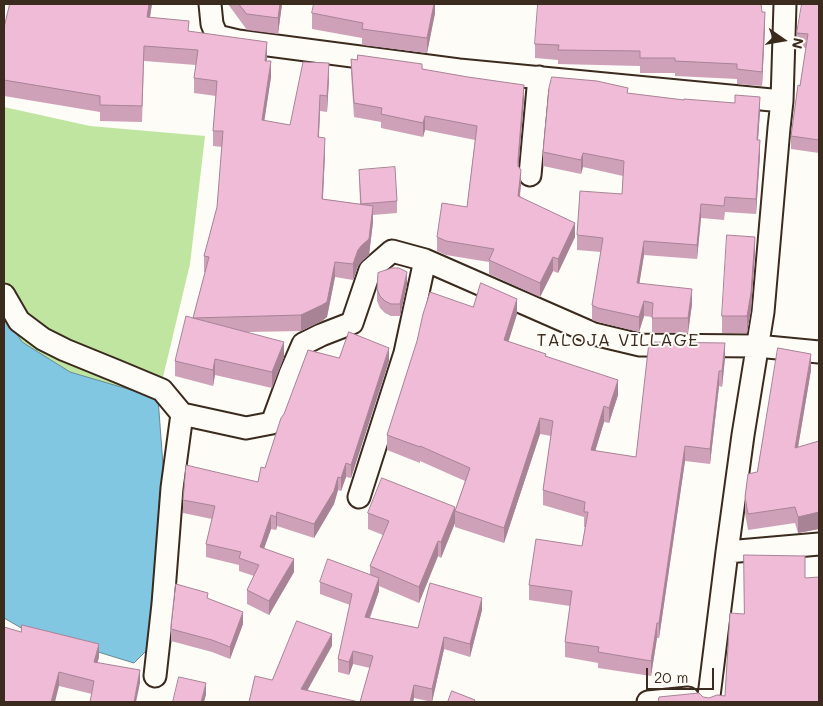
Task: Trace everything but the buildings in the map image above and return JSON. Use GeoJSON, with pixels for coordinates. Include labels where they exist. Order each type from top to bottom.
{"type":"FeatureCollection","features":[{"type":"Feature","properties":{"kind":"street"},"geometry":{"type":"LineString","coordinates":[[210,4],[212,24],[217,36],[238,41],[459,70],[782,101]]}},
{"type":"Feature","properties":{"kind":"street"},"geometry":{"type":"LineString","coordinates":[[648,702],[709,699],[727,552],[763,312],[782,101],[785,4]]}},
{"type":"Feature","properties":{"kind":"street"},"geometry":{"type":"LineString","coordinates":[[530,175],[539,77]]}},
{"type":"Feature","properties":{"kind":"street"},"geometry":{"type":"LineString","coordinates":[[4,295],[19,321],[43,339],[162,390],[182,414],[246,428],[272,423],[303,344],[352,323],[370,270],[392,251],[425,260],[594,334],[640,345],[757,346],[819,352]]}},
{"type":"Feature","properties":{"kind":"street"},"geometry":{"type":"LineString","coordinates":[[359,497],[405,352],[425,260]]}},
{"type":"Feature","properties":{"kind":"street"},"geometry":{"type":"LineString","coordinates":[[155,676],[172,488],[182,414]]}},
{"type":"Feature","properties":{"kind":"street"},"geometry":{"type":"LineString","coordinates":[[727,552],[819,544]]}},
{"type":"Feature","properties":{"kind":"green space"},"geometry":{"type":"Polygon","coordinates":[[[4,107],[90,126],[205,136],[190,264],[158,398],[70,372],[22,342],[4,315],[4,107]]]}},
{"type":"Feature","properties":{"kind":"water"},"geometry":{"type":"Polygon","coordinates":[[[4,315],[22,342],[70,372],[158,398],[164,479],[152,645],[134,663],[23,629],[4,618],[4,315]]]}},
{"type":"Feature","properties":{"kind":"district","name":"TALOJA VILLAGE"},"geometry":{"type":"Point","coordinates":[618,340]}}]}
